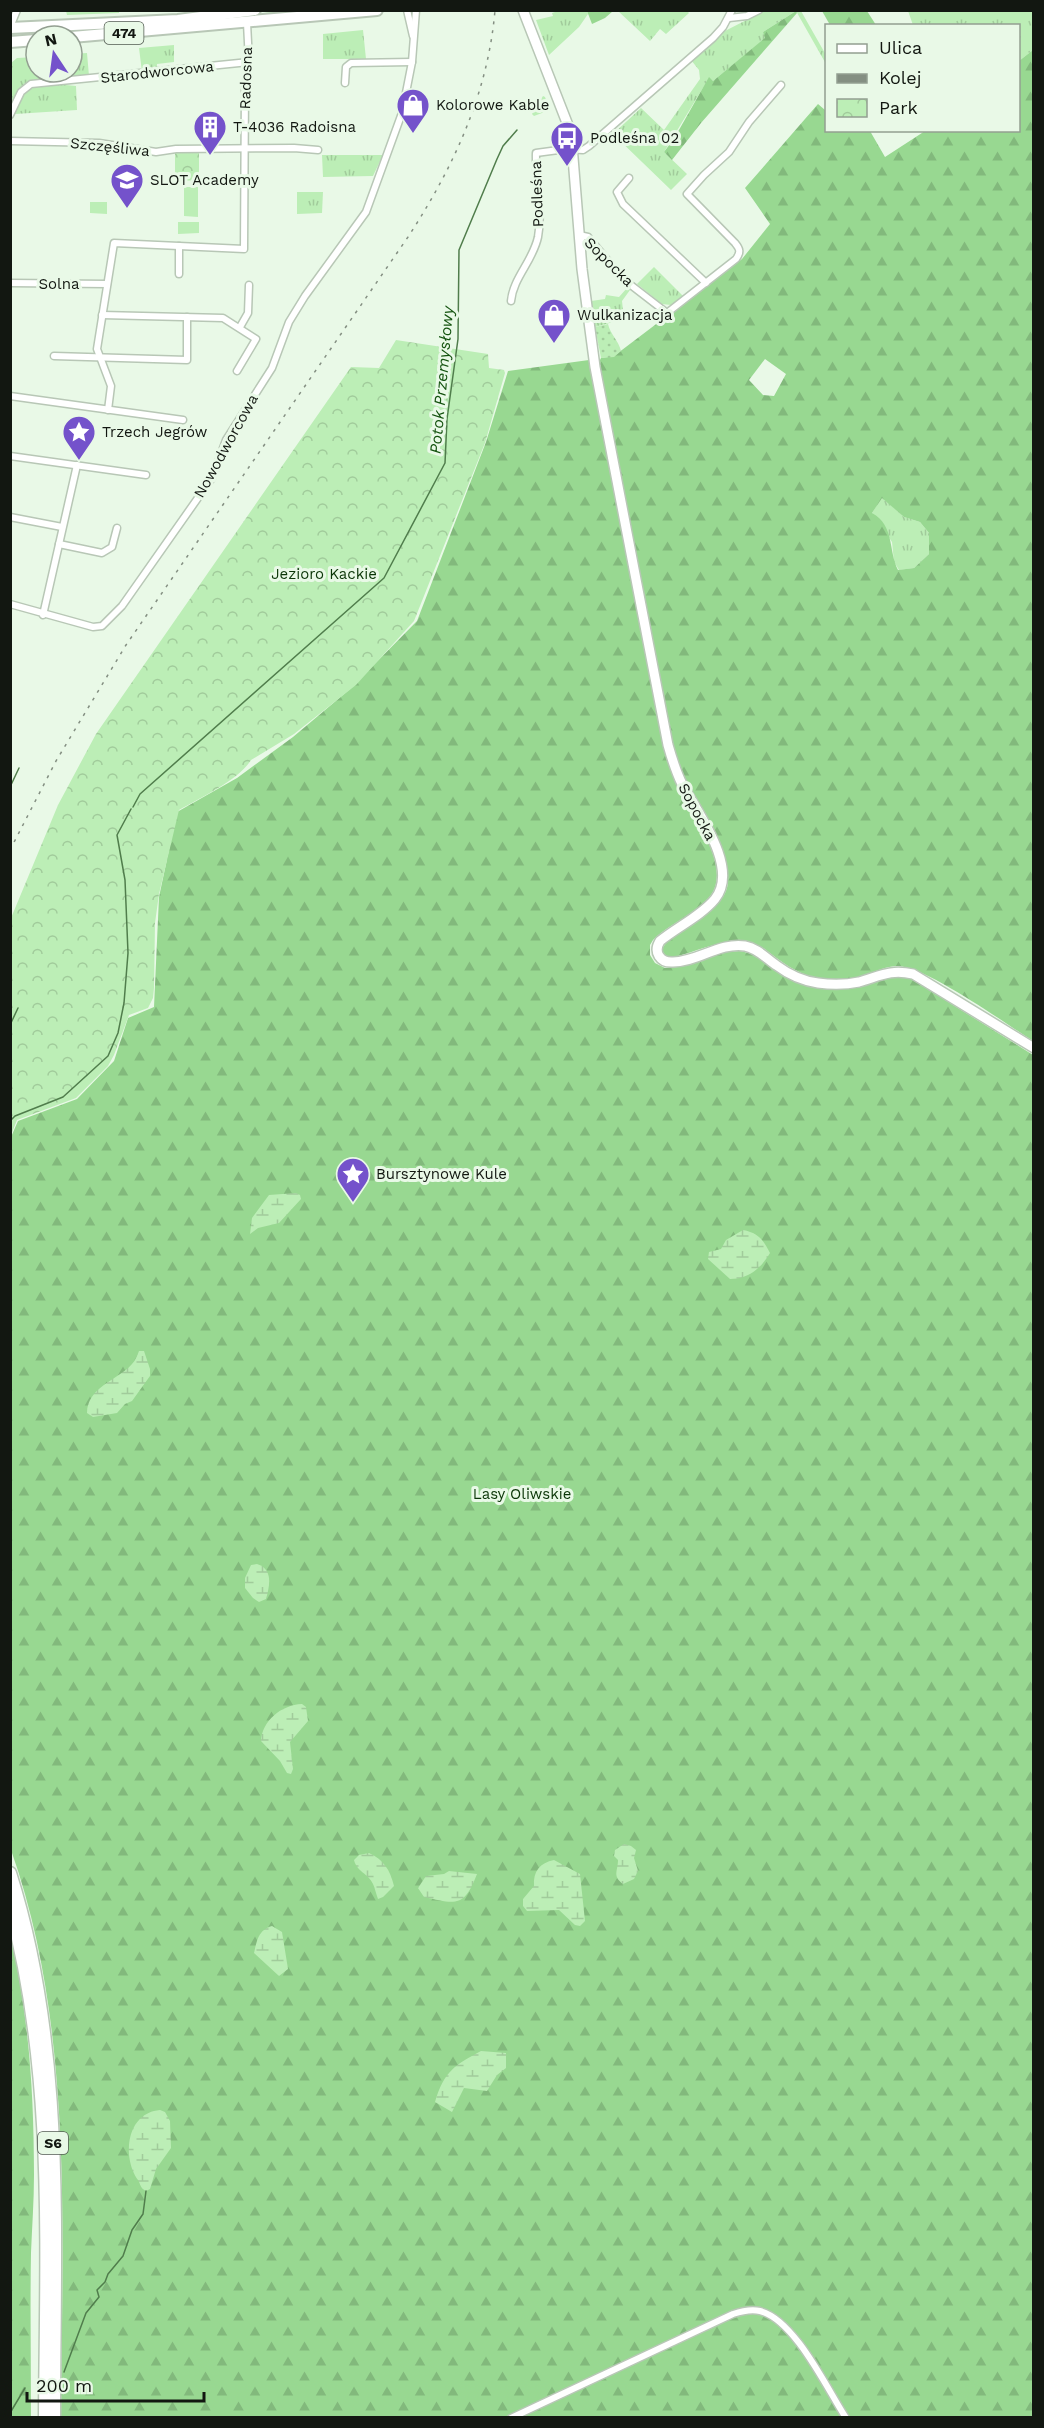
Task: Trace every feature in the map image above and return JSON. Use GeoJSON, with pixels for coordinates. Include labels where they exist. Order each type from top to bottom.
{"type":"FeatureCollection","features":[{"type":"Feature","properties":{"kind":"highway","name":"S6"},"geometry":{"type":"LineString","coordinates":[[10,1873],[25,1924],[38,1984],[50,2077],[54,2218],[54,2418]]}},
{"type":"Feature","properties":{"kind":"highway","name":"S6"},"geometry":{"type":"LineString","coordinates":[[10,1906],[29,1987],[41,2078],[45,2217],[45,2418]]}},
{"type":"Feature","properties":{"kind":"main road","name":"474"},"geometry":{"type":"LineString","coordinates":[[10,28],[178,20],[255,10]]}},
{"type":"Feature","properties":{"kind":"main road","name":"474"},"geometry":{"type":"LineString","coordinates":[[84,37],[377,10]]}},
{"type":"Feature","properties":{"kind":"main road","name":"Sopocka"},"geometry":{"type":"LineString","coordinates":[[523,10],[568,122],[573,150],[579,235],[597,380],[666,735],[675,769],[710,835],[723,875],[721,888],[715,898],[660,941],[657,949],[659,957],[666,962],[676,962],[739,946],[755,949],[798,978],[819,983],[847,984],[890,972],[913,974],[1034,1047]]}},
{"type":"Feature","properties":{"kind":"street"},"geometry":{"type":"LineString","coordinates":[[10,28],[17,10]]}},
{"type":"Feature","properties":{"kind":"street","name":"Nowodworcowa"},"geometry":{"type":"LineString","coordinates":[[407,10],[413,36]]}},
{"type":"Feature","properties":{"kind":"street","name":"Nowodworcowa"},"geometry":{"type":"LineString","coordinates":[[10,604],[93,627],[102,626],[122,606],[212,478],[226,440],[272,368],[290,322],[305,296],[366,212],[396,133],[412,62],[416,10]]}},
{"type":"Feature","properties":{"kind":"street"},"geometry":{"type":"LineString","coordinates":[[573,150],[583,150],[589,146],[713,38],[729,18],[732,10]]}},
{"type":"Feature","properties":{"kind":"street"},"geometry":{"type":"LineString","coordinates":[[729,18],[747,16],[759,10]]}},
{"type":"Feature","properties":{"kind":"street","name":"Radosna"},"geometry":{"type":"LineString","coordinates":[[107,284],[114,243],[244,249],[245,86],[249,62],[247,23]]}},
{"type":"Feature","properties":{"kind":"street","name":"Starodworcowa"},"geometry":{"type":"LineString","coordinates":[[10,115],[21,92],[31,84],[249,62]]}},
{"type":"Feature","properties":{"kind":"street"},"geometry":{"type":"LineString","coordinates":[[345,83],[346,68],[351,63],[412,62]]}},
{"type":"Feature","properties":{"kind":"street"},"geometry":{"type":"LineString","coordinates":[[629,178],[617,192],[623,204],[706,283],[736,259],[740,250],[687,194],[729,152],[752,119],[782,86]]}},
{"type":"Feature","properties":{"kind":"street","name":"Szczęśliwa"},"geometry":{"type":"LineString","coordinates":[[10,141],[99,143],[156,152],[176,148],[318,150]]}},
{"type":"Feature","properties":{"kind":"street","name":"Podleśna"},"geometry":{"type":"LineString","coordinates":[[511,301],[515,284],[530,259],[538,235],[536,153],[561,149],[573,150]]}},
{"type":"Feature","properties":{"kind":"street","name":"Sopocka"},"geometry":{"type":"LineString","coordinates":[[579,235],[588,237],[624,279],[667,313],[706,283]]}},
{"type":"Feature","properties":{"kind":"street"},"geometry":{"type":"LineString","coordinates":[[178,274],[179,246]]}},
{"type":"Feature","properties":{"kind":"street","name":"Solna"},"geometry":{"type":"LineString","coordinates":[[10,283],[107,284]]}},
{"type":"Feature","properties":{"kind":"street"},"geometry":{"type":"LineString","coordinates":[[107,284],[97,349],[98,357],[111,386],[108,410]]}},
{"type":"Feature","properties":{"kind":"street"},"geometry":{"type":"LineString","coordinates":[[240,327],[248,313],[249,285]]}},
{"type":"Feature","properties":{"kind":"street"},"geometry":{"type":"LineString","coordinates":[[102,315],[223,318],[240,327],[256,340],[237,371]]}},
{"type":"Feature","properties":{"kind":"street"},"geometry":{"type":"LineString","coordinates":[[54,356],[187,360],[187,317]]}},
{"type":"Feature","properties":{"kind":"street"},"geometry":{"type":"LineString","coordinates":[[10,396],[183,420]]}},
{"type":"Feature","properties":{"kind":"street"},"geometry":{"type":"LineString","coordinates":[[10,456],[146,475]]}},
{"type":"Feature","properties":{"kind":"street"},"geometry":{"type":"LineString","coordinates":[[43,615],[77,465]]}},
{"type":"Feature","properties":{"kind":"street"},"geometry":{"type":"LineString","coordinates":[[10,517],[62,527]]}},
{"type":"Feature","properties":{"kind":"street"},"geometry":{"type":"LineString","coordinates":[[59,544],[102,553],[112,547],[117,528]]}},
{"type":"Feature","properties":{"kind":"street"},"geometry":{"type":"LineString","coordinates":[[512,2418],[733,2314],[757,2310],[775,2319],[795,2338],[846,2418]]}},
{"type":"Feature","properties":{"kind":"green space"},"geometry":{"type":"Polygon","coordinates":[[[66,10],[119,11],[119,13],[67,15],[66,10]]]}},
{"type":"Feature","properties":{"kind":"green space"},"geometry":{"type":"Polygon","coordinates":[[[280,11],[320,11],[84,33],[84,30],[183,23],[280,11]]]}},
{"type":"Feature","properties":{"kind":"green space"},"geometry":{"type":"Polygon","coordinates":[[[587,11],[588,14],[579,27],[549,55],[536,20],[553,16],[552,13],[587,11]]]}},
{"type":"Feature","properties":{"kind":"green space"},"geometry":{"type":"Polygon","coordinates":[[[587,11],[613,11],[592,24],[587,11]]]}},
{"type":"Feature","properties":{"kind":"green space"},"geometry":{"type":"Polygon","coordinates":[[[618,11],[687,11],[689,13],[666,34],[660,29],[650,41],[618,11]]]}},
{"type":"Feature","properties":{"kind":"green space"},"geometry":{"type":"Polygon","coordinates":[[[764,11],[796,11],[763,32],[766,38],[713,81],[709,78],[664,152],[687,174],[671,190],[613,134],[641,108],[664,130],[700,79],[699,70],[691,60],[723,32],[764,11]]]}},
{"type":"Feature","properties":{"kind":"green space"},"geometry":{"type":"Polygon","coordinates":[[[796,11],[801,11],[825,53],[825,62],[796,11]]]}},
{"type":"Feature","properties":{"kind":"green space"},"geometry":{"type":"Polygon","coordinates":[[[796,11],[797,13],[701,123],[672,160],[664,152],[709,77],[713,81],[765,38],[763,32],[796,11]]]}},
{"type":"Feature","properties":{"kind":"green space"},"geometry":{"type":"Polygon","coordinates":[[[822,11],[867,11],[875,24],[829,24],[822,11]]]}},
{"type":"Feature","properties":{"kind":"green space"},"geometry":{"type":"Polygon","coordinates":[[[908,11],[1033,11],[1033,50],[1020,60],[1020,24],[913,24],[908,11]]]}},
{"type":"Feature","properties":{"kind":"green space"},"geometry":{"type":"Polygon","coordinates":[[[363,30],[366,59],[323,59],[323,34],[363,30]]]}},
{"type":"Feature","properties":{"kind":"green space"},"geometry":{"type":"Polygon","coordinates":[[[174,45],[174,62],[157,64],[157,68],[142,72],[139,48],[174,45]]]}},
{"type":"Feature","properties":{"kind":"green space"},"geometry":{"type":"Polygon","coordinates":[[[1033,50],[1033,1041],[946,986],[911,969],[894,966],[851,979],[820,978],[801,973],[755,944],[744,942],[721,943],[675,957],[667,957],[663,953],[663,947],[667,942],[690,927],[719,902],[728,883],[727,870],[724,855],[685,780],[673,747],[599,362],[601,358],[614,356],[742,259],[770,224],[745,188],[818,104],[825,110],[825,132],[871,132],[885,157],[923,132],[1020,132],[1020,60],[1033,50]],[[765,359],[749,380],[763,395],[774,396],[786,374],[765,359]],[[882,498],[872,513],[879,518],[888,531],[898,570],[914,568],[929,554],[929,533],[920,522],[904,517],[882,498]]]}},
{"type":"Feature","properties":{"kind":"green space"},"geometry":{"type":"Polygon","coordinates":[[[84,53],[87,53],[89,76],[84,77],[84,53]]]}},
{"type":"Feature","properties":{"kind":"green space"},"geometry":{"type":"Polygon","coordinates":[[[17,58],[24,58],[24,84],[11,105],[11,63],[17,58]]]}},
{"type":"Feature","properties":{"kind":"green space"},"geometry":{"type":"Polygon","coordinates":[[[56,84],[76,86],[77,110],[15,114],[24,94],[40,86],[56,84]]]}},
{"type":"Feature","properties":{"kind":"green space"},"geometry":{"type":"Polygon","coordinates":[[[543,96],[550,110],[534,116],[532,114],[543,96]]]}},
{"type":"Feature","properties":{"kind":"green space"},"geometry":{"type":"Polygon","coordinates":[[[175,152],[199,152],[199,180],[181,181],[175,178],[175,152]]]}},
{"type":"Feature","properties":{"kind":"green space"},"geometry":{"type":"Polygon","coordinates":[[[322,155],[383,155],[373,176],[323,177],[322,155]]]}},
{"type":"Feature","properties":{"kind":"green space"},"geometry":{"type":"Polygon","coordinates":[[[184,187],[198,187],[198,217],[184,216],[184,187]]]}},
{"type":"Feature","properties":{"kind":"green space"},"geometry":{"type":"Polygon","coordinates":[[[297,192],[323,192],[322,213],[297,214],[297,192]]]}},
{"type":"Feature","properties":{"kind":"green space"},"geometry":{"type":"Polygon","coordinates":[[[90,202],[107,202],[107,214],[90,213],[90,202]]]}},
{"type":"Feature","properties":{"kind":"green space"},"geometry":{"type":"Polygon","coordinates":[[[178,222],[199,222],[199,233],[178,234],[178,222]]]}},
{"type":"Feature","properties":{"kind":"green space"},"geometry":{"type":"Polygon","coordinates":[[[654,267],[683,296],[671,305],[662,304],[637,284],[654,267]]]}},
{"type":"Feature","properties":{"kind":"green space"},"geometry":{"type":"Polygon","coordinates":[[[627,288],[630,290],[622,301],[624,319],[595,327],[591,301],[605,299],[606,295],[619,297],[627,288]]]}},
{"type":"Feature","properties":{"kind":"green space"},"geometry":{"type":"Polygon","coordinates":[[[608,324],[621,351],[614,357],[601,358],[595,327],[608,324]]]}},
{"type":"Feature","properties":{"kind":"green space","name":"Jezioro Kackie"},"geometry":{"type":"Polygon","coordinates":[[[396,340],[488,354],[489,368],[504,370],[505,373],[485,443],[414,621],[356,685],[294,734],[251,760],[238,775],[179,810],[159,894],[155,923],[154,988],[153,998],[148,1008],[129,1015],[108,1066],[76,1098],[17,1120],[11,1135],[11,918],[58,805],[96,734],[351,367],[379,368],[396,340]]]}},
{"type":"Feature","properties":{"kind":"green space","name":"Lasy Oliwskie"},"geometry":{"type":"Polygon","coordinates":[[[589,360],[663,746],[676,782],[709,843],[717,871],[716,884],[705,902],[653,940],[650,945],[650,955],[655,963],[665,968],[678,967],[725,952],[740,951],[753,954],[791,980],[816,988],[850,989],[894,976],[910,978],[1033,1055],[1033,2417],[61,2417],[62,2203],[55,2058],[46,1987],[31,1918],[11,1850],[11,1137],[18,1121],[77,1099],[114,1061],[128,1018],[154,1007],[159,897],[177,812],[237,778],[293,737],[350,689],[417,621],[486,442],[508,371],[589,360]]]}},
{"type":"Feature","properties":{"kind":"green space"},"geometry":{"type":"Polygon","coordinates":[[[882,497],[904,517],[920,522],[929,533],[929,554],[914,568],[899,570],[894,562],[892,542],[872,513],[882,497]]]}},
{"type":"Feature","properties":{"kind":"green space"},"geometry":{"type":"Polygon","coordinates":[[[296,1193],[301,1199],[279,1223],[258,1228],[250,1234],[252,1218],[269,1195],[296,1193]]]}},
{"type":"Feature","properties":{"kind":"green space"},"geometry":{"type":"Polygon","coordinates":[[[743,1230],[760,1237],[770,1253],[754,1272],[730,1279],[708,1259],[709,1252],[721,1249],[726,1240],[743,1230]]]}},
{"type":"Feature","properties":{"kind":"green space"},"geometry":{"type":"Polygon","coordinates":[[[139,1351],[144,1351],[150,1376],[132,1401],[125,1404],[117,1413],[93,1417],[87,1413],[92,1397],[104,1385],[126,1370],[139,1351]]]}},
{"type":"Feature","properties":{"kind":"green space"},"geometry":{"type":"Polygon","coordinates":[[[257,1564],[266,1570],[269,1578],[266,1599],[259,1602],[245,1588],[245,1578],[251,1565],[257,1564]]]}},
{"type":"Feature","properties":{"kind":"green space"},"geometry":{"type":"Polygon","coordinates":[[[302,1704],[306,1707],[308,1721],[290,1742],[293,1769],[291,1774],[287,1773],[280,1761],[261,1741],[262,1734],[274,1715],[287,1707],[302,1704]]]}},
{"type":"Feature","properties":{"kind":"green space"},"geometry":{"type":"Polygon","coordinates":[[[624,1844],[636,1850],[634,1858],[638,1871],[634,1879],[623,1884],[617,1876],[618,1860],[614,1856],[615,1850],[624,1844]]]}},
{"type":"Feature","properties":{"kind":"green space"},"geometry":{"type":"Polygon","coordinates":[[[369,1853],[386,1866],[394,1886],[378,1899],[371,1880],[354,1860],[359,1855],[369,1853]]]}},
{"type":"Feature","properties":{"kind":"green space"},"geometry":{"type":"Polygon","coordinates":[[[554,1860],[580,1874],[585,1921],[580,1926],[575,1925],[559,1910],[527,1911],[523,1906],[523,1899],[534,1886],[538,1868],[554,1860]]]}},
{"type":"Feature","properties":{"kind":"green space"},"geometry":{"type":"Polygon","coordinates":[[[449,1871],[477,1874],[468,1893],[458,1901],[451,1902],[424,1897],[418,1888],[426,1876],[444,1874],[449,1871]]]}},
{"type":"Feature","properties":{"kind":"green space"},"geometry":{"type":"Polygon","coordinates":[[[272,1926],[282,1932],[288,1969],[279,1976],[254,1953],[261,1933],[272,1926]]]}},
{"type":"Feature","properties":{"kind":"green space"},"geometry":{"type":"Polygon","coordinates":[[[11,1938],[26,2026],[33,2115],[31,2418],[10,2417],[11,1938]]]}},
{"type":"Feature","properties":{"kind":"green space"},"geometry":{"type":"Polygon","coordinates":[[[481,2051],[506,2053],[506,2068],[497,2075],[487,2091],[464,2088],[452,2112],[435,2102],[442,2083],[452,2070],[481,2051]]]}},
{"type":"Feature","properties":{"kind":"green space"},"geometry":{"type":"Polygon","coordinates":[[[160,2110],[165,2112],[170,2121],[171,2148],[156,2169],[150,2189],[146,2191],[133,2171],[129,2149],[130,2137],[140,2119],[160,2110]]]}},
{"type":"Feature","properties":{"kind":"waterway","name":"Potok Przemysłowy"},"geometry":{"type":"LineString","coordinates":[[133,807],[140,794],[384,578],[445,463],[447,419],[458,339],[459,250],[503,146],[517,130]]}},
{"type":"Feature","properties":{"kind":"waterway"},"geometry":{"type":"LineString","coordinates":[[10,787],[19,768]]}},
{"type":"Feature","properties":{"kind":"waterway","name":"Potok Przemysłowy"},"geometry":{"type":"LineString","coordinates":[[10,1121],[15,1116],[63,1097],[108,1056],[118,1033],[124,1003],[128,953],[125,880],[117,835],[131,809]]}},
{"type":"Feature","properties":{"kind":"waterway"},"geometry":{"type":"LineString","coordinates":[[10,1025],[18,1008]]}},
{"type":"Feature","properties":{"kind":"waterway"},"geometry":{"type":"LineString","coordinates":[[64,2372],[86,2313],[99,2297],[97,2290],[123,2256],[132,2230],[143,2214],[146,2191]]}},
{"type":"Feature","properties":{"kind":"waterway"},"geometry":{"type":"LineString","coordinates":[[10,2413],[25,2388]]}},
{"type":"Feature","properties":{"kind":"railway"},"geometry":{"type":"LineString","coordinates":[[10,850],[56,761],[126,645],[408,237],[440,184],[466,129],[476,101],[485,71],[495,10]]}},
{"type":"Feature","properties":{"kind":"place","name":"Kolorowe Kable"},"geometry":{"type":"Point","coordinates":[413,134]}},
{"type":"Feature","properties":{"kind":"place","name":"T-4036 Radoisna"},"geometry":{"type":"Point","coordinates":[210,156]}},
{"type":"Feature","properties":{"kind":"place","name":"Podleśna 02"},"geometry":{"type":"Point","coordinates":[567,167]}},
{"type":"Feature","properties":{"kind":"place","name":"SLOT Academy"},"geometry":{"type":"Point","coordinates":[127,209]}},
{"type":"Feature","properties":{"kind":"place","name":"Wulkanizacja"},"geometry":{"type":"Point","coordinates":[554,344]}},
{"type":"Feature","properties":{"kind":"place","name":"Trzech Jegrów"},"geometry":{"type":"Point","coordinates":[79,461]}},
{"type":"Feature","properties":{"kind":"place","name":"Bursztynowe Kule"},"geometry":{"type":"Point","coordinates":[353,1203]}}]}
